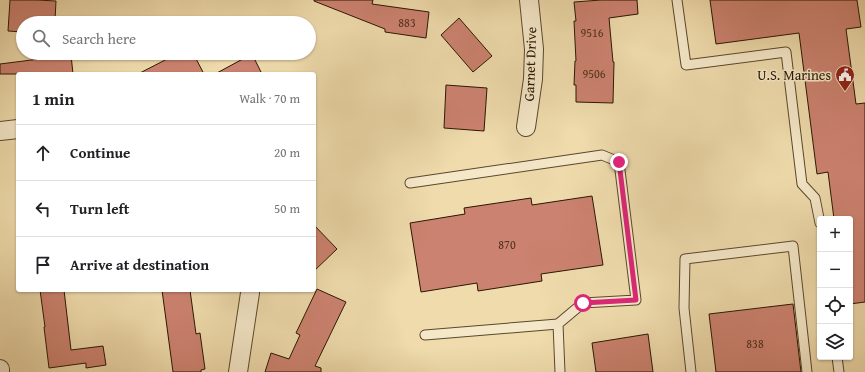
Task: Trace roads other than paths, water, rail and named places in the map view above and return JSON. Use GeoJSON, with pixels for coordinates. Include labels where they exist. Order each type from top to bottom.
{"type":"FeatureCollection","features":[{"type":"Feature","properties":{"kind":"street","name":"Garnet Drive"},"geometry":{"type":"LineString","coordinates":[[526,128],[533,79],[534,49],[529,0]]}},
{"type":"Feature","properties":{"kind":"street"},"geometry":{"type":"LineString","coordinates":[[0,131],[16,129]]}},
{"type":"Feature","properties":{"kind":"street"},"geometry":{"type":"LineString","coordinates":[[238,372],[250,293]]}},
{"type":"Feature","properties":{"kind":"lane"},"geometry":{"type":"LineString","coordinates":[[677,0],[686,65],[786,52],[802,184],[815,198],[819,216]]}},
{"type":"Feature","properties":{"kind":"lane"},"geometry":{"type":"LineString","coordinates":[[410,183],[602,155],[619,162],[636,300],[583,303],[558,324],[425,334]]}},
{"type":"Feature","properties":{"kind":"lane"},"geometry":{"type":"LineString","coordinates":[[691,372],[684,308],[685,259],[793,246],[808,372]]}},
{"type":"Feature","properties":{"kind":"lane"},"geometry":{"type":"LineString","coordinates":[[558,324],[560,372]]}},
{"type":"Feature","properties":{"kind":"lane"},"geometry":{"type":"LineString","coordinates":[[837,360],[839,372]]}},
{"type":"Feature","properties":{"kind":"place","name":"U.S. Marines"},"geometry":{"type":"Point","coordinates":[845,92]}}]}
